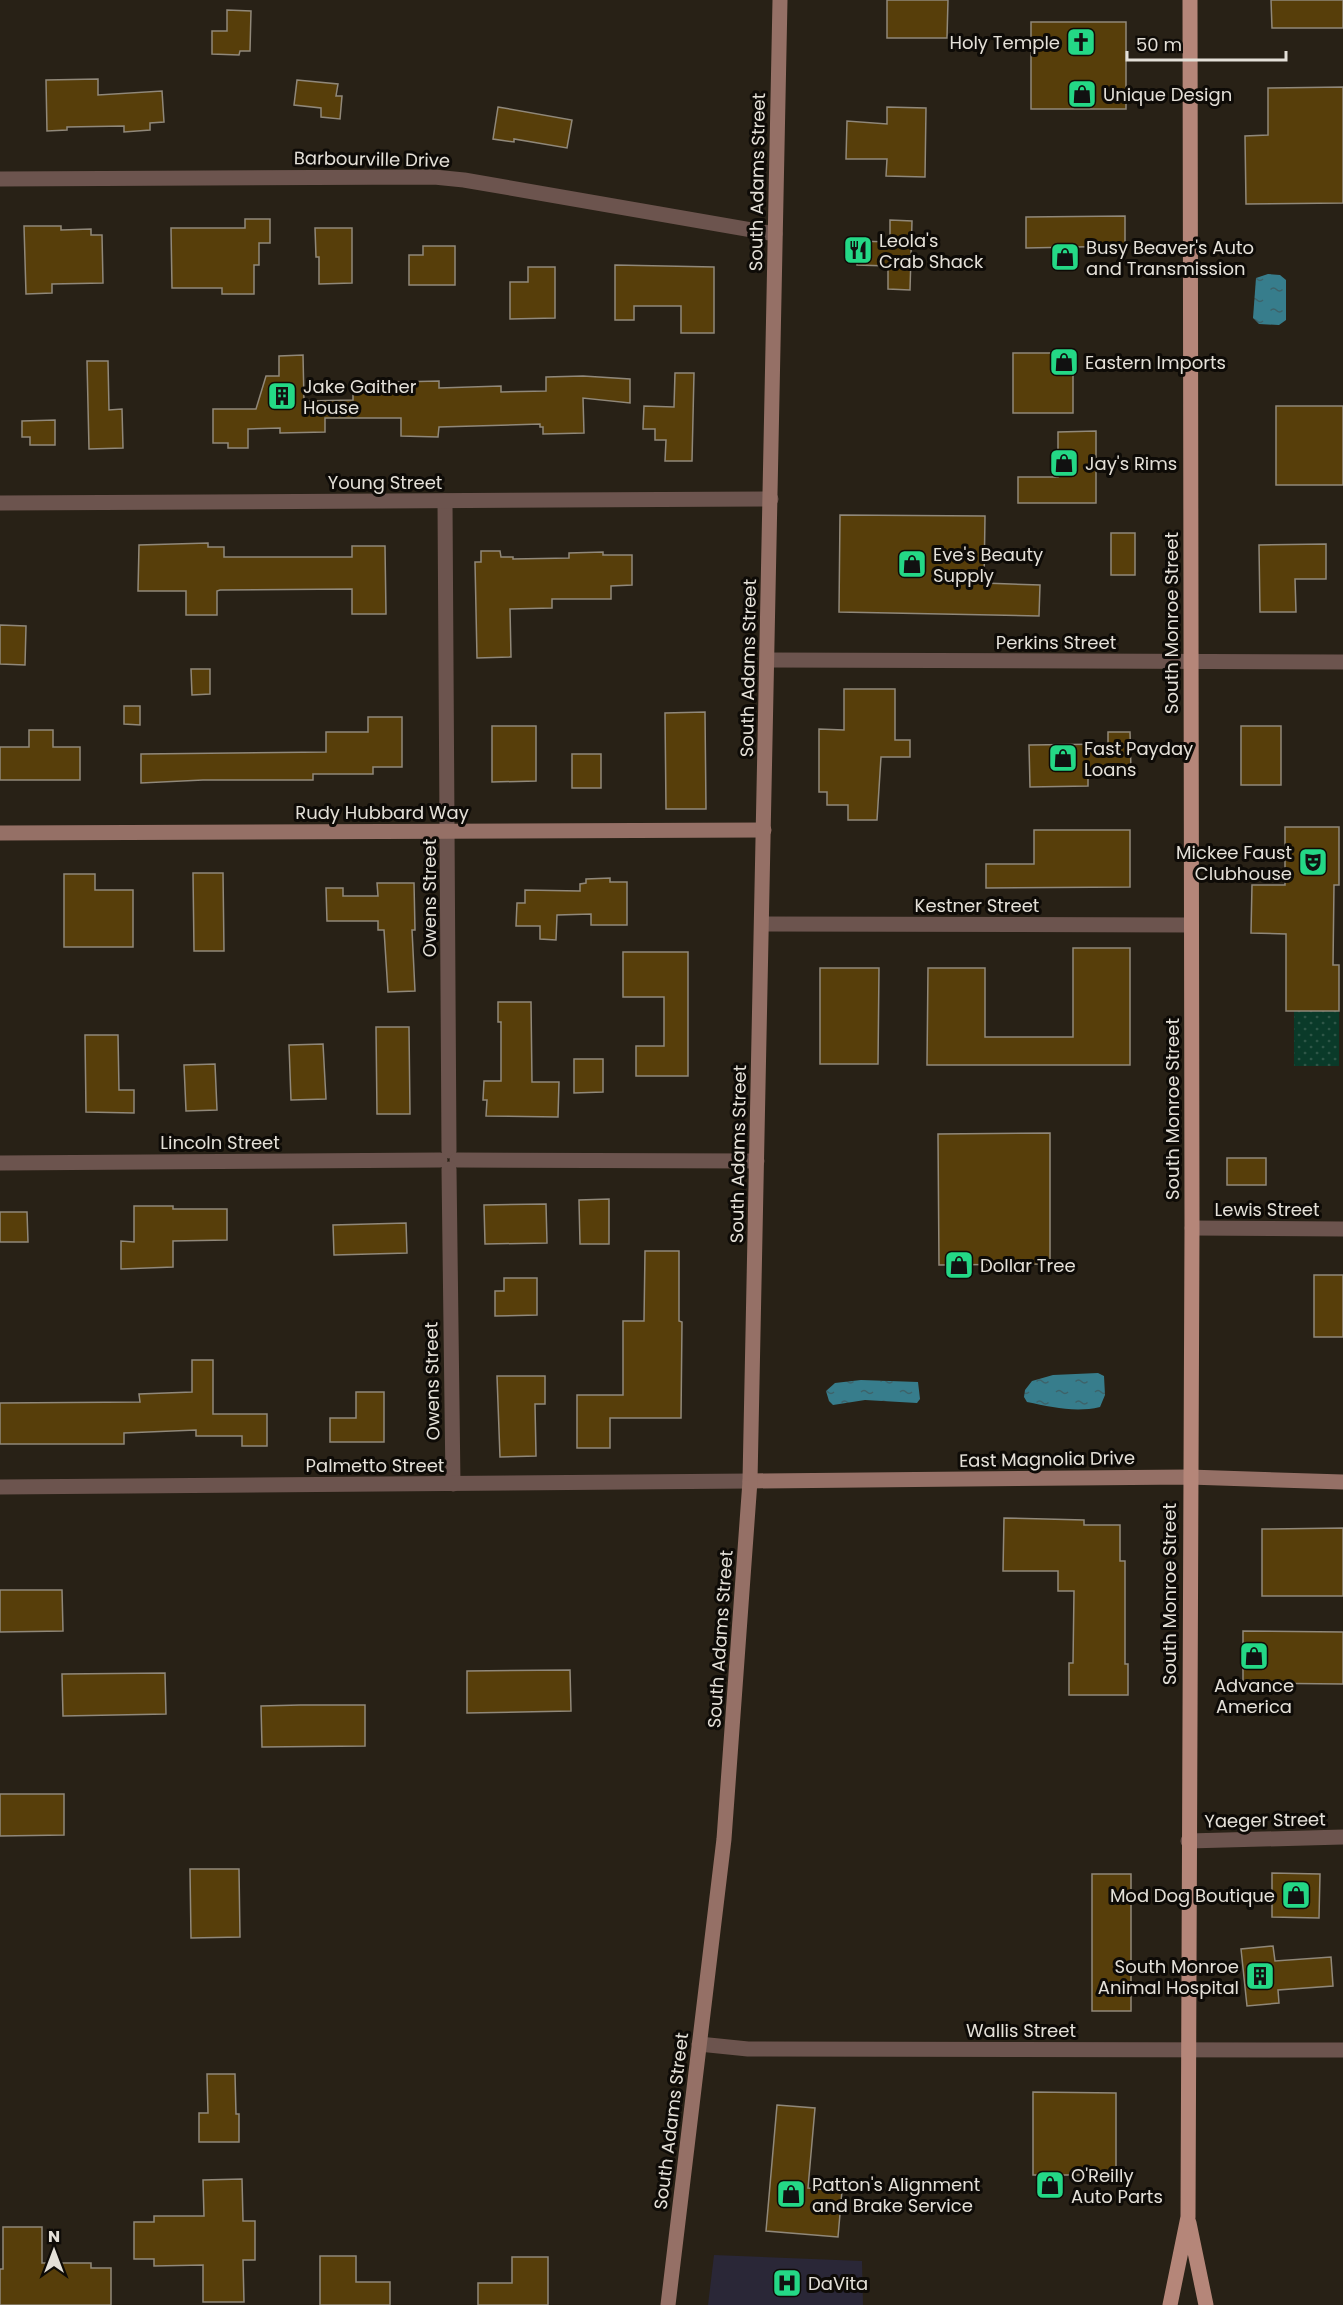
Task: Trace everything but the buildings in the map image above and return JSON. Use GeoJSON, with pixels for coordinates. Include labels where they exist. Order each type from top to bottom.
{"type":"FeatureCollection","features":[{"type":"Feature","properties":{"kind":"main road","name":"South Adams Street"},"geometry":{"type":"LineString","coordinates":[[668,2305],[725,1827],[750,1481],[780,0]]}},
{"type":"Feature","properties":{"kind":"main road","name":"South Monroe Street"},"geometry":{"type":"LineString","coordinates":[[1190,0],[1192,1228],[1189,1477],[1188,2217],[1206,2305]]}},
{"type":"Feature","properties":{"kind":"main road","name":"Rudy Hubbard Way"},"geometry":{"type":"LineString","coordinates":[[0,833],[764,830]]}},
{"type":"Feature","properties":{"kind":"main road","name":"East Magnolia Drive"},"geometry":{"type":"LineString","coordinates":[[750,1481],[1189,1477],[1343,1482]]}},
{"type":"Feature","properties":{"kind":"main road","name":"South Monroe Street"},"geometry":{"type":"LineString","coordinates":[[1170,2305],[1188,2217]]}},
{"type":"Feature","properties":{"kind":"street","name":"Barbourville Drive"},"geometry":{"type":"LineString","coordinates":[[0,179],[434,177],[464,180],[775,234]]}},
{"type":"Feature","properties":{"kind":"street","name":"Young Street"},"geometry":{"type":"LineString","coordinates":[[0,503],[771,499]]}},
{"type":"Feature","properties":{"kind":"street","name":"Owens Street"},"geometry":{"type":"LineString","coordinates":[[445,501],[453,1484]]}},
{"type":"Feature","properties":{"kind":"street","name":"Perkins Street"},"geometry":{"type":"LineString","coordinates":[[768,660],[1343,662]]}},
{"type":"Feature","properties":{"kind":"street","name":"Kestner Street"},"geometry":{"type":"LineString","coordinates":[[763,924],[1191,925]]}},
{"type":"Feature","properties":{"kind":"street","name":"Lincoln Street"},"geometry":{"type":"LineString","coordinates":[[0,1163],[449,1160],[757,1161]]}},
{"type":"Feature","properties":{"kind":"street","name":"Lewis Street"},"geometry":{"type":"LineString","coordinates":[[1192,1228],[1343,1229]]}},
{"type":"Feature","properties":{"kind":"street","name":"Palmetto Street"},"geometry":{"type":"LineString","coordinates":[[0,1487],[750,1481]]}},
{"type":"Feature","properties":{"kind":"street","name":"Yaeger Street"},"geometry":{"type":"LineString","coordinates":[[1188,1841],[1343,1837]]}},
{"type":"Feature","properties":{"kind":"street","name":"Wallis Street"},"geometry":{"type":"LineString","coordinates":[[699,2044],[759,2049],[1343,2050]]}},
{"type":"Feature","properties":{"kind":"shaded area","name":"DaVita"},"geometry":{"type":"Polygon","coordinates":[[[714,2255],[862,2261],[863,2305],[708,2305],[714,2255]]]}},
{"type":"Feature","properties":{"kind":"green space"},"geometry":{"type":"Polygon","coordinates":[[[1294,1011],[1339,1011],[1339,1066],[1294,1066],[1294,1011]]]}},
{"type":"Feature","properties":{"kind":"water"},"geometry":{"type":"Polygon","coordinates":[[[1268,274],[1280,275],[1286,280],[1286,320],[1279,325],[1259,324],[1253,318],[1256,278],[1268,274]]]}},
{"type":"Feature","properties":{"kind":"water"},"geometry":{"type":"Polygon","coordinates":[[[1098,1373],[1104,1376],[1105,1395],[1100,1407],[1064,1409],[1027,1402],[1024,1397],[1025,1390],[1032,1381],[1053,1375],[1098,1373]]]}},
{"type":"Feature","properties":{"kind":"water"},"geometry":{"type":"Polygon","coordinates":[[[861,1380],[918,1382],[920,1399],[917,1403],[865,1400],[833,1405],[829,1401],[826,1391],[835,1383],[861,1380]]]}},
{"type":"Feature","properties":{"kind":"place","name":"Holy Temple"},"geometry":{"type":"Point","coordinates":[1081,42]}},
{"type":"Feature","properties":{"kind":"place","name":"Unique Design"},"geometry":{"type":"Point","coordinates":[1082,94]}},
{"type":"Feature","properties":{"kind":"place","name":"Leola's Crab Shack"},"geometry":{"type":"Point","coordinates":[858,250]}},
{"type":"Feature","properties":{"kind":"place","name":"Busy Beaver's Auto and Transmission"},"geometry":{"type":"Point","coordinates":[1065,257]}},
{"type":"Feature","properties":{"kind":"place","name":"Eastern Imports"},"geometry":{"type":"Point","coordinates":[1064,362]}},
{"type":"Feature","properties":{"kind":"place","name":"Jake Gaither House"},"geometry":{"type":"Point","coordinates":[282,396]}},
{"type":"Feature","properties":{"kind":"place","name":"Jay's Rims"},"geometry":{"type":"Point","coordinates":[1064,463]}},
{"type":"Feature","properties":{"kind":"place","name":"Eve's Beauty Supply"},"geometry":{"type":"Point","coordinates":[912,564]}},
{"type":"Feature","properties":{"kind":"place","name":"Fast Payday Loans"},"geometry":{"type":"Point","coordinates":[1063,758]}},
{"type":"Feature","properties":{"kind":"place","name":"Mickee Faust Clubhouse"},"geometry":{"type":"Point","coordinates":[1313,862]}},
{"type":"Feature","properties":{"kind":"place","name":"Dollar Tree"},"geometry":{"type":"Point","coordinates":[959,1265]}},
{"type":"Feature","properties":{"kind":"place","name":"Advance America"},"geometry":{"type":"Point","coordinates":[1254,1656]}},
{"type":"Feature","properties":{"kind":"place","name":"Mod Dog Boutique"},"geometry":{"type":"Point","coordinates":[1296,1895]}},
{"type":"Feature","properties":{"kind":"place","name":"South Monroe Animal Hospital"},"geometry":{"type":"Point","coordinates":[1260,1976]}},
{"type":"Feature","properties":{"kind":"place","name":"O'Reilly Auto Parts"},"geometry":{"type":"Point","coordinates":[1050,2185]}},
{"type":"Feature","properties":{"kind":"place","name":"Patton's Alignment and Brake Service"},"geometry":{"type":"Point","coordinates":[791,2194]}},
{"type":"Feature","properties":{"kind":"place","name":"DaVita"},"geometry":{"type":"Point","coordinates":[787,2283]}}]}
